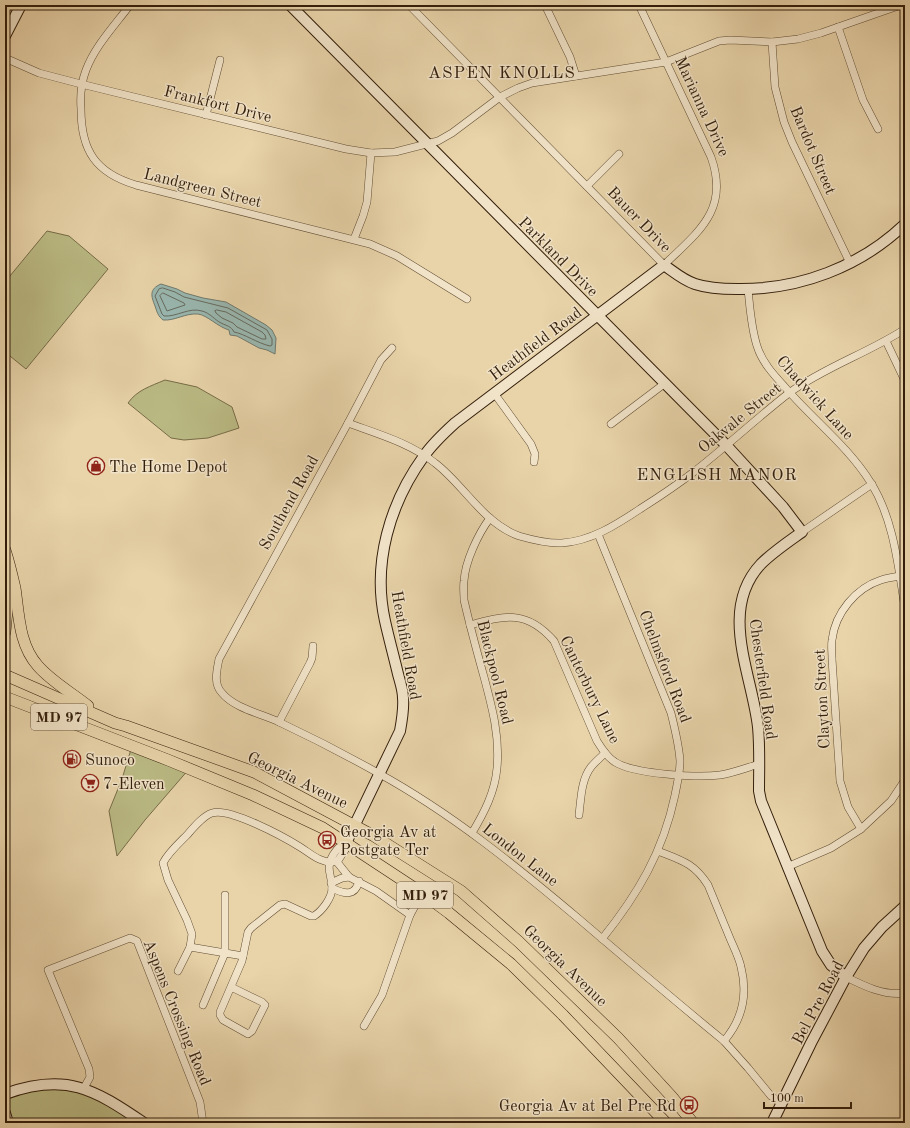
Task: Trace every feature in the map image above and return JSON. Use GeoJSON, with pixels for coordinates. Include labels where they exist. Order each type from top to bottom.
{"type":"FeatureCollection","features":[{"type":"Feature","properties":{"kind":"main road"},"geometry":{"type":"LineString","coordinates":[[5,550],[11,568],[23,636],[28,651],[38,666],[50,677],[103,718]]}},
{"type":"Feature","properties":{"kind":"main road"},"geometry":{"type":"LineString","coordinates":[[5,553],[8,572],[8,599],[5,632]]}},
{"type":"Feature","properties":{"kind":"main road","name":"Georgia Avenue"},"geometry":{"type":"LineString","coordinates":[[5,675],[115,723],[254,772],[354,824],[461,892],[484,910],[519,942],[618,1038],[672,1097],[693,1123]]}},
{"type":"Feature","properties":{"kind":"main road","name":"Georgia Avenue"},"geometry":{"type":"LineString","coordinates":[[5,697],[168,760],[323,828],[422,893],[449,913],[511,964],[563,1015],[666,1123]]}},
{"type":"Feature","properties":{"kind":"street"},"geometry":{"type":"LineString","coordinates":[[5,36],[21,5]]}},
{"type":"Feature","properties":{"kind":"street","name":"Landgreen Street"},"geometry":{"type":"LineString","coordinates":[[130,5],[98,48],[86,70],[81,84],[81,121],[85,144],[95,161],[108,174],[136,185],[370,244],[397,256],[467,300]]}},
{"type":"Feature","properties":{"kind":"street","name":"Parkland Drive"},"geometry":{"type":"LineString","coordinates":[[290,5],[726,445],[784,507],[802,532]]}},
{"type":"Feature","properties":{"kind":"street","name":"Bauer Drive"},"geometry":{"type":"LineString","coordinates":[[409,5],[664,265],[684,279],[696,284],[724,288],[748,289],[796,283],[826,274],[850,263],[871,251],[905,224]]}},
{"type":"Feature","properties":{"kind":"street"},"geometry":{"type":"LineString","coordinates":[[545,5],[570,57],[576,76]]}},
{"type":"Feature","properties":{"kind":"street","name":"Marianna Drive"},"geometry":{"type":"LineString","coordinates":[[597,316],[664,265],[708,219],[716,200],[717,184],[715,169],[711,157],[639,5]]}},
{"type":"Feature","properties":{"kind":"street","name":"Frankfort Drive"},"geometry":{"type":"LineString","coordinates":[[5,58],[39,73],[346,149],[371,153],[396,152],[438,141],[452,133],[500,97],[532,83],[666,62],[715,42],[730,40],[772,42],[798,39],[818,34],[901,5]]}},
{"type":"Feature","properties":{"kind":"street"},"geometry":{"type":"LineString","coordinates":[[838,27],[863,100],[878,129]]}},
{"type":"Feature","properties":{"kind":"street","name":"Bardot Street"},"geometry":{"type":"LineString","coordinates":[[772,42],[775,88],[784,122],[792,142],[850,263]]}},
{"type":"Feature","properties":{"kind":"street"},"geometry":{"type":"LineString","coordinates":[[206,115],[220,60]]}},
{"type":"Feature","properties":{"kind":"street"},"geometry":{"type":"LineString","coordinates":[[354,239],[367,202],[371,153]]}},
{"type":"Feature","properties":{"kind":"street"},"geometry":{"type":"LineString","coordinates":[[587,186],[619,154]]}},
{"type":"Feature","properties":{"kind":"street","name":"Chadwick Lane"},"geometry":{"type":"LineString","coordinates":[[748,289],[751,321],[757,347],[767,368],[860,466],[872,484],[889,519],[905,608]]}},
{"type":"Feature","properties":{"kind":"street","name":"Heathfield Road"},"geometry":{"type":"LineString","coordinates":[[346,843],[400,731],[404,713],[403,697],[385,619],[381,584],[386,534],[406,483],[424,455],[455,422],[597,316]]}},
{"type":"Feature","properties":{"kind":"street","name":"Oakvale Street"},"geometry":{"type":"LineString","coordinates":[[348,423],[412,447],[424,455],[437,464],[490,518],[508,531],[520,536],[545,542],[571,542],[598,534],[662,496],[695,471],[790,393],[824,371],[886,341],[905,328]]}},
{"type":"Feature","properties":{"kind":"street"},"geometry":{"type":"LineString","coordinates":[[886,341],[905,381]]}},
{"type":"Feature","properties":{"kind":"street","name":"Southend Road"},"geometry":{"type":"LineString","coordinates":[[216,673],[219,659],[381,360],[392,348]]}},
{"type":"Feature","properties":{"kind":"street"},"geometry":{"type":"LineString","coordinates":[[611,424],[664,384]]}},
{"type":"Feature","properties":{"kind":"street"},"geometry":{"type":"LineString","coordinates":[[494,393],[532,444],[535,454],[534,462]]}},
{"type":"Feature","properties":{"kind":"street","name":"Chesterfield Road"},"geometry":{"type":"LineString","coordinates":[[872,484],[802,532],[760,565],[748,584],[740,608],[739,628],[758,727],[759,791],[761,801],[822,951],[831,965],[846,977],[878,991],[900,994],[905,993]]}},
{"type":"Feature","properties":{"kind":"street","name":"Blackpool Road"},"geometry":{"type":"LineString","coordinates":[[472,833],[491,796],[497,769],[498,744],[495,718],[464,600],[464,580],[468,563],[482,528],[490,518]]}},
{"type":"Feature","properties":{"kind":"street","name":"Chelmsford Road"},"geometry":{"type":"LineString","coordinates":[[598,534],[671,713],[678,740],[680,762],[671,815],[658,851],[639,888],[623,913],[602,939]]}},
{"type":"Feature","properties":{"kind":"street","name":"Clayton Street"},"geometry":{"type":"LineString","coordinates":[[861,829],[848,807],[840,781],[832,638],[843,609],[855,595],[869,585],[881,580],[900,576]]}},
{"type":"Feature","properties":{"kind":"street","name":"Canterbury Lane"},"geometry":{"type":"LineString","coordinates":[[470,625],[494,618],[506,617],[526,620],[544,630],[554,641],[597,741],[605,753],[615,762],[630,769],[679,775],[720,775],[758,764]]}},
{"type":"Feature","properties":{"kind":"street"},"geometry":{"type":"LineString","coordinates":[[279,722],[310,664],[313,646]]}},
{"type":"Feature","properties":{"kind":"street","name":"London Lane"},"geometry":{"type":"LineString","coordinates":[[216,673],[217,684],[221,693],[232,702],[279,722],[380,774],[428,803],[472,833],[524,872],[724,1041],[771,1096],[782,1104]]}},
{"type":"Feature","properties":{"kind":"street"},"geometry":{"type":"LineString","coordinates":[[579,815],[582,789],[586,776],[605,753]]}},
{"type":"Feature","properties":{"kind":"street"},"geometry":{"type":"LineString","coordinates":[[787,867],[831,848],[861,829],[890,801],[905,780]]}},
{"type":"Feature","properties":{"kind":"street"},"geometry":{"type":"LineString","coordinates":[[178,971],[190,948],[192,934],[168,880],[163,863],[190,832],[210,814],[219,812],[255,824],[281,836],[320,860],[337,862]]}},
{"type":"Feature","properties":{"kind":"street"},"geometry":{"type":"LineString","coordinates":[[231,987],[262,1002],[265,1005],[252,1031],[248,1034],[223,1020],[220,1015],[243,956],[248,932],[272,910],[280,905],[285,904],[314,916],[318,914],[331,895],[332,886],[328,862],[338,846],[346,843],[345,850],[337,862]]}},
{"type":"Feature","properties":{"kind":"street"},"geometry":{"type":"LineString","coordinates":[[658,851],[690,865],[700,873],[708,885],[741,966],[745,990],[742,1008],[732,1031],[724,1041]]}},
{"type":"Feature","properties":{"kind":"street"},"geometry":{"type":"LineString","coordinates":[[337,862],[349,877],[359,881],[410,915]]}},
{"type":"Feature","properties":{"kind":"street"},"geometry":{"type":"LineString","coordinates":[[332,886],[342,878],[349,877]]}},
{"type":"Feature","properties":{"kind":"street"},"geometry":{"type":"LineString","coordinates":[[332,886],[342,893],[346,893],[353,891],[359,881]]}},
{"type":"Feature","properties":{"kind":"street"},"geometry":{"type":"LineString","coordinates":[[364,1026],[387,983],[410,915],[422,893]]}},
{"type":"Feature","properties":{"kind":"street"},"geometry":{"type":"LineString","coordinates":[[203,1005],[225,953],[225,895]]}},
{"type":"Feature","properties":{"kind":"street","name":"Bel Pre Road"},"geometry":{"type":"LineString","coordinates":[[772,1123],[811,1043],[846,977],[864,948],[882,927],[905,906]]}},
{"type":"Feature","properties":{"kind":"street","name":"Aspens Crossing Road"},"geometry":{"type":"LineString","coordinates":[[84,1088],[90,1077],[89,1069],[48,970],[130,938],[135,938],[138,941],[200,1102],[203,1123]]}},
{"type":"Feature","properties":{"kind":"street"},"geometry":{"type":"LineString","coordinates":[[190,948],[243,956]]}},
{"type":"Feature","properties":{"kind":"street"},"geometry":{"type":"LineString","coordinates":[[5,1094],[37,1084],[64,1084],[84,1088],[110,1100],[144,1123]]}},
{"type":"Feature","properties":{"kind":"street"},"geometry":{"type":"LineString","coordinates":[[5,1113],[8,1123]]}},
{"type":"Feature","properties":{"kind":"street"},"geometry":{"type":"LineString","coordinates":[[878,1122],[905,1122]]}},
{"type":"Feature","properties":{"kind":"green space"},"geometry":{"type":"Polygon","coordinates":[[[47,231],[69,236],[108,269],[26,369],[5,352],[5,282],[47,231]]]}},
{"type":"Feature","properties":{"kind":"green space"},"geometry":{"type":"Polygon","coordinates":[[[165,380],[197,387],[232,407],[239,428],[208,438],[184,440],[171,438],[128,403],[140,392],[165,380]]]}},
{"type":"Feature","properties":{"kind":"green space"},"geometry":{"type":"Polygon","coordinates":[[[132,746],[189,769],[145,820],[117,856],[109,811],[122,779],[132,746]]]}},
{"type":"Feature","properties":{"kind":"green space"},"geometry":{"type":"Polygon","coordinates":[[[84,1088],[144,1123],[9,1123],[5,1113],[5,1094],[17,1090],[84,1088]]]}},
{"type":"Feature","properties":{"kind":"water"},"geometry":{"type":"Polygon","coordinates":[[[161,284],[203,298],[226,302],[266,325],[272,330],[276,338],[275,354],[259,348],[237,336],[230,335],[229,330],[198,314],[163,320],[158,314],[152,296],[154,288],[161,284]]]}},
{"type":"Feature","properties":{"kind":"place","name":"The Home Depot"},"geometry":{"type":"Point","coordinates":[96,466]}},
{"type":"Feature","properties":{"kind":"place","name":"Sunoco"},"geometry":{"type":"Point","coordinates":[72,759]}},
{"type":"Feature","properties":{"kind":"place","name":"7-Eleven"},"geometry":{"type":"Point","coordinates":[90,783]}},
{"type":"Feature","properties":{"kind":"place","name":"Georgia Av at Postgate Ter"},"geometry":{"type":"Point","coordinates":[327,840]}},
{"type":"Feature","properties":{"kind":"place","name":"Georgia Av at Bel Pre Rd"},"geometry":{"type":"Point","coordinates":[689,1105]}},
{"type":"Feature","properties":{"kind":"district","name":"ASPEN KNOLLS"},"geometry":{"type":"Point","coordinates":[502,72]}},
{"type":"Feature","properties":{"kind":"district","name":"ENGLISH MANOR"},"geometry":{"type":"Point","coordinates":[717,474]}}]}
